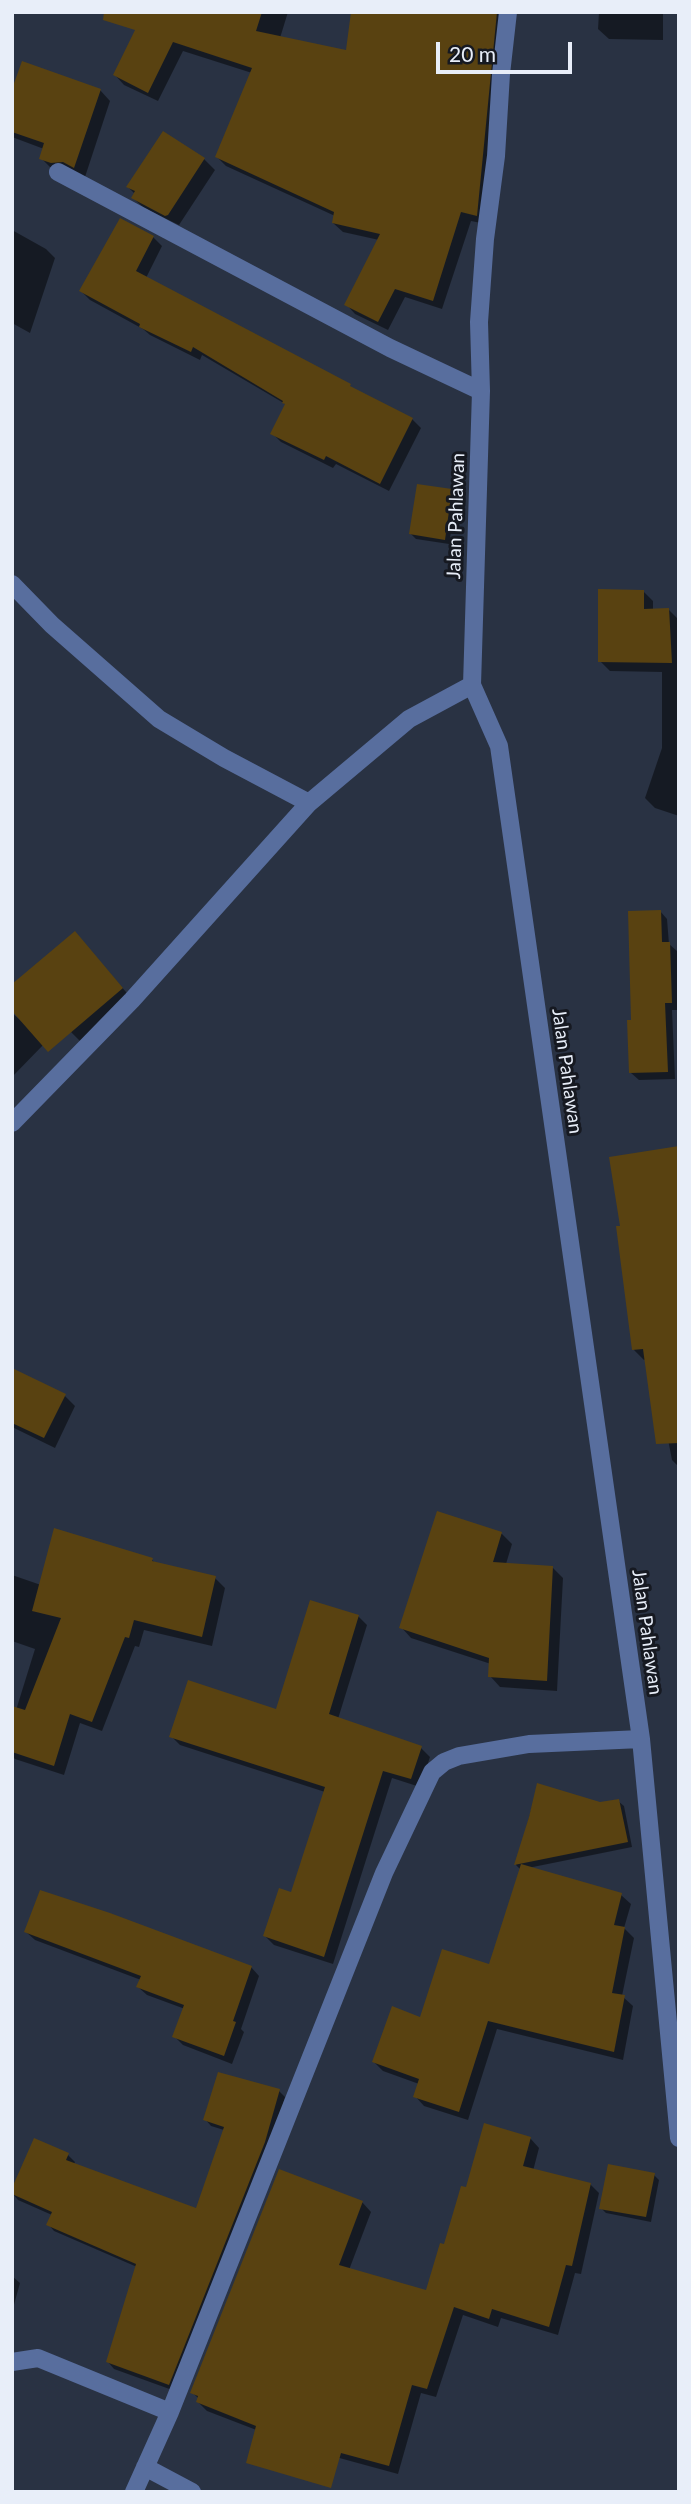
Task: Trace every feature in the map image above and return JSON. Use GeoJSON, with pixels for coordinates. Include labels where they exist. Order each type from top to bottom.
{"type":"FeatureCollection","features":[{"type":"Feature","properties":{"kind":"street","name":"Jalan Pahlawan"},"geometry":{"type":"LineString","coordinates":[[508,12],[500,74],[496,156],[479,322],[481,391],[472,685],[499,746],[641,1739],[679,2138]]}},
{"type":"Feature","properties":{"kind":"street"},"geometry":{"type":"LineString","coordinates":[[58,172],[390,348],[481,391]]}},
{"type":"Feature","properties":{"kind":"street"},"geometry":{"type":"LineString","coordinates":[[12,584],[52,625],[159,719],[224,758],[309,803]]}},
{"type":"Feature","properties":{"kind":"street"},"geometry":{"type":"LineString","coordinates":[[12,1123],[132,1000],[309,803],[410,719],[472,685]]}},
{"type":"Feature","properties":{"kind":"street"},"geometry":{"type":"LineString","coordinates":[[134,2492],[170,2412],[384,1873],[432,1772],[444,1762],[459,1756],[529,1744],[641,1739]]}},
{"type":"Feature","properties":{"kind":"street"},"geometry":{"type":"LineString","coordinates":[[12,2362],[38,2358],[170,2412]]}},
{"type":"Feature","properties":{"kind":"street"},"geometry":{"type":"LineString","coordinates":[[145,2467],[192,2492]]}},
{"type":"Feature","properties":{"kind":"building"},"geometry":{"type":"Polygon","coordinates":[[[104,12],[262,12],[256,31],[346,50],[351,12],[497,12],[477,216],[461,212],[433,301],[395,289],[378,322],[344,305],[380,234],[332,223],[334,212],[215,157],[252,68],[173,42],[148,93],[113,75],[135,30],[103,20],[104,12]]]}},
{"type":"Feature","properties":{"kind":"building"},"geometry":{"type":"Polygon","coordinates":[[[22,61],[101,89],[74,168],[63,162],[51,163],[39,159],[44,143],[12,132],[12,89],[22,61]]]}},
{"type":"Feature","properties":{"kind":"building"},"geometry":{"type":"Polygon","coordinates":[[[163,131],[205,158],[165,216],[131,198],[135,191],[126,187],[163,131]]]}},
{"type":"Feature","properties":{"kind":"building"},"geometry":{"type":"Polygon","coordinates":[[[120,218],[154,236],[136,271],[413,418],[380,484],[326,456],[324,460],[270,434],[285,404],[283,401],[193,347],[191,352],[139,327],[140,324],[79,291],[120,218]]]}},
{"type":"Feature","properties":{"kind":"building"},"geometry":{"type":"Polygon","coordinates":[[[417,484],[452,489],[445,540],[409,534],[417,484]]]}},
{"type":"Feature","properties":{"kind":"building"},"geometry":{"type":"Polygon","coordinates":[[[598,589],[644,590],[644,609],[669,608],[672,663],[598,662],[598,589]]]}},
{"type":"Feature","properties":{"kind":"building"},"geometry":{"type":"Polygon","coordinates":[[[661,910],[662,942],[670,942],[672,1003],[665,1003],[668,1072],[629,1073],[627,1020],[631,1020],[628,911],[661,910]]]}},
{"type":"Feature","properties":{"kind":"building"},"geometry":{"type":"Polygon","coordinates":[[[75,931],[123,988],[48,1052],[12,1011],[12,984],[75,931]]]}},
{"type":"Feature","properties":{"kind":"building"},"geometry":{"type":"Polygon","coordinates":[[[679,1146],[679,1443],[656,1444],[643,1349],[632,1350],[616,1226],[620,1226],[609,1157],[679,1146]]]}},
{"type":"Feature","properties":{"kind":"building"},"geometry":{"type":"Polygon","coordinates":[[[12,1368],[66,1394],[44,1438],[12,1423],[12,1368]]]}},
{"type":"Feature","properties":{"kind":"building"},"geometry":{"type":"Polygon","coordinates":[[[437,1511],[502,1532],[493,1562],[553,1566],[547,1681],[488,1677],[489,1658],[399,1628],[437,1511]]]}},
{"type":"Feature","properties":{"kind":"building"},"geometry":{"type":"Polygon","coordinates":[[[54,1528],[153,1558],[152,1561],[216,1576],[202,1637],[134,1620],[129,1638],[125,1637],[92,1722],[70,1714],[54,1766],[12,1752],[12,1706],[25,1710],[61,1618],[32,1611],[54,1528]]]}},
{"type":"Feature","properties":{"kind":"building"},"geometry":{"type":"Polygon","coordinates":[[[310,1600],[359,1615],[329,1714],[422,1746],[411,1779],[383,1771],[324,1957],[263,1936],[279,1888],[291,1892],[325,1787],[169,1737],[188,1680],[276,1709],[310,1600]]]}},
{"type":"Feature","properties":{"kind":"building"},"geometry":{"type":"Polygon","coordinates":[[[537,1783],[600,1802],[619,1799],[628,1842],[514,1865],[537,1783]]]}},
{"type":"Feature","properties":{"kind":"building"},"geometry":{"type":"Polygon","coordinates":[[[521,1864],[622,1893],[614,1925],[625,1927],[612,1993],[625,1995],[614,2052],[488,2021],[459,2112],[413,2097],[419,2079],[372,2062],[392,2006],[420,2017],[442,1949],[489,1964],[521,1864]]]}},
{"type":"Feature","properties":{"kind":"building"},"geometry":{"type":"Polygon","coordinates":[[[40,1890],[252,1966],[224,2056],[172,2037],[184,2005],[136,1987],[141,1976],[24,1932],[40,1890]]]}},
{"type":"Feature","properties":{"kind":"building"},"geometry":{"type":"Polygon","coordinates":[[[218,2072],[280,2089],[265,2142],[169,2385],[106,2362],[136,2264],[46,2225],[52,2212],[12,2194],[12,2188],[34,2138],[69,2153],[66,2160],[196,2208],[224,2127],[203,2120],[218,2072]]]}},
{"type":"Feature","properties":{"kind":"building"},"geometry":{"type":"Polygon","coordinates":[[[484,2123],[531,2137],[523,2166],[591,2183],[572,2266],[566,2265],[549,2327],[492,2309],[489,2319],[454,2307],[427,2389],[412,2385],[389,2466],[341,2453],[331,2488],[246,2463],[256,2426],[196,2402],[198,2396],[190,2393],[279,2169],[363,2201],[339,2265],[426,2290],[440,2243],[444,2244],[461,2186],[466,2187],[484,2123]]]}},
{"type":"Feature","properties":{"kind":"building"},"geometry":{"type":"Polygon","coordinates":[[[608,2164],[655,2173],[646,2217],[599,2209],[608,2164]]]}}]}
